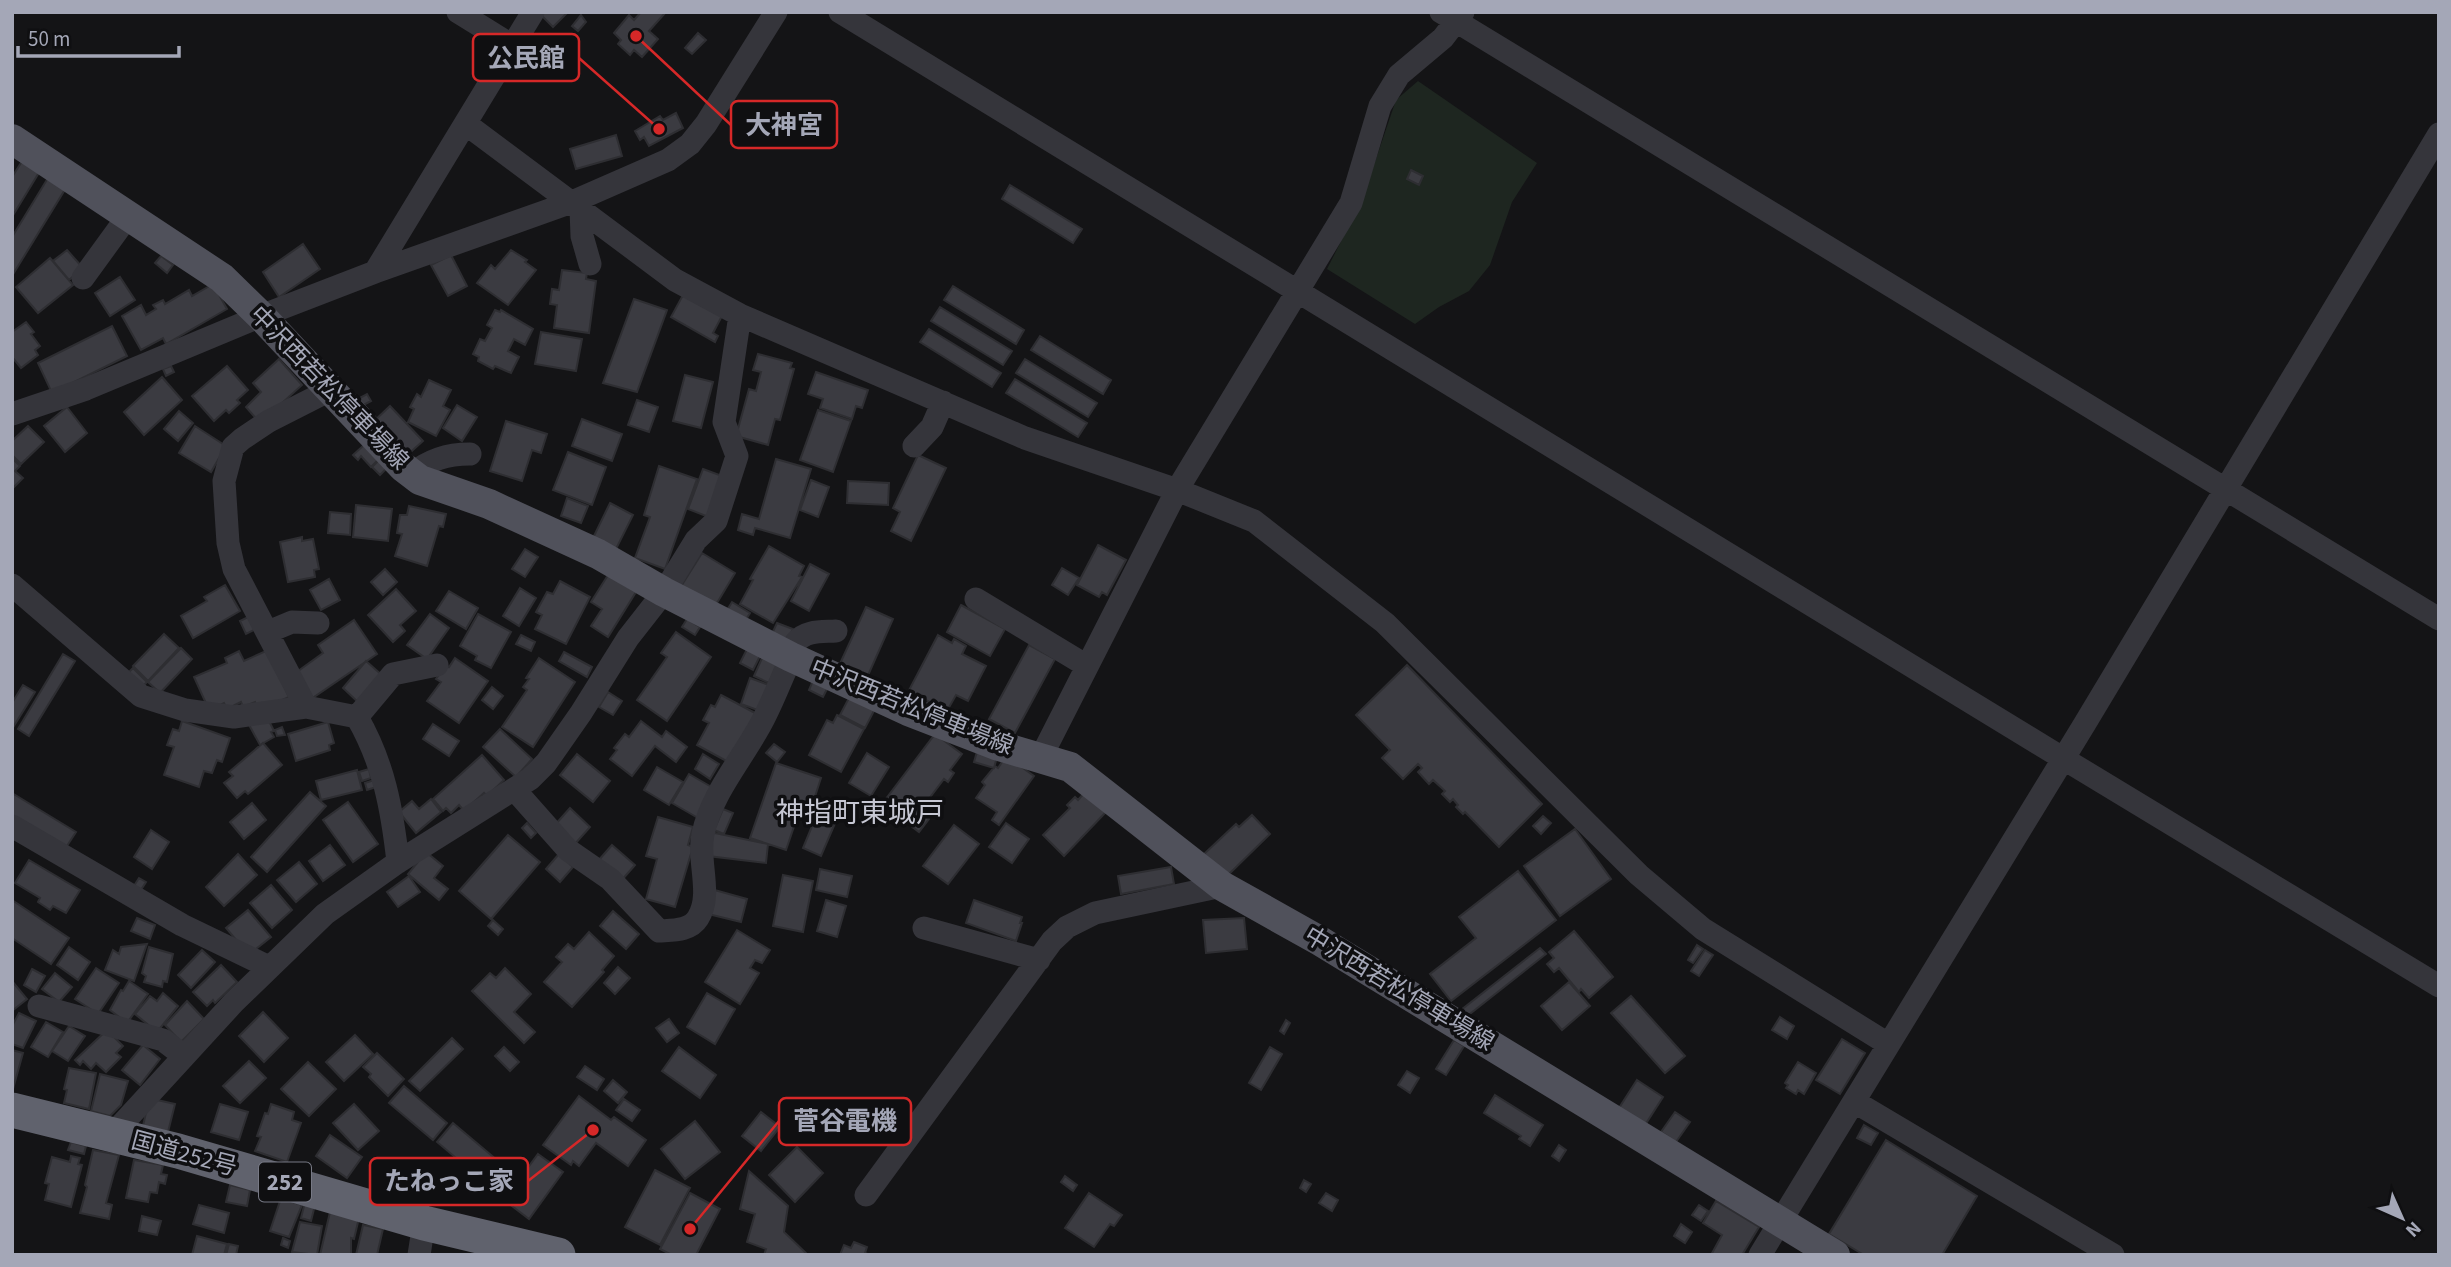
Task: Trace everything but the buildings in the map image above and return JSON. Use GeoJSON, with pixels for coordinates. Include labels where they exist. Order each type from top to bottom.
{"type":"FeatureCollection","features":[{"type":"Feature","properties":{"kind":"highway","name":"国道252号"},"geometry":{"type":"LineString","coordinates":[[12,1110],[178,1151],[421,1239],[558,1255]]}},
{"type":"Feature","properties":{"kind":"main road","name":"中沢西若松停車場線"},"geometry":{"type":"LineString","coordinates":[[12,139],[207,267],[261,316],[411,474],[489,505],[598,554],[664,592],[791,657],[908,711],[996,745],[1070,767],[1222,886],[1320,941],[1835,1255]]}},
{"type":"Feature","properties":{"kind":"street"},"geometry":{"type":"LineString","coordinates":[[458,12],[513,46]]}},
{"type":"Feature","properties":{"kind":"street"},"geometry":{"type":"LineString","coordinates":[[375,272],[533,12]]}},
{"type":"Feature","properties":{"kind":"street"},"geometry":{"type":"LineString","coordinates":[[12,414],[86,389],[375,272],[577,206],[668,160],[690,144],[729,90],[776,12]]}},
{"type":"Feature","properties":{"kind":"street"},"geometry":{"type":"LineString","coordinates":[[840,12],[2439,986]]}},
{"type":"Feature","properties":{"kind":"street"},"geometry":{"type":"LineString","coordinates":[[1041,757],[1177,490],[1352,203],[1380,106],[1399,75],[1443,38],[1454,16],[2439,619]]}},
{"type":"Feature","properties":{"kind":"street"},"geometry":{"type":"LineString","coordinates":[[466,124],[675,280],[740,315],[1025,438],[1177,490],[1254,521],[1385,623],[1639,875],[1703,929],[1888,1044]]}},
{"type":"Feature","properties":{"kind":"street"},"geometry":{"type":"LineString","coordinates":[[1760,1255],[2064,759],[2439,134]]}},
{"type":"Feature","properties":{"kind":"street"},"geometry":{"type":"LineString","coordinates":[[577,206],[590,264]]}},
{"type":"Feature","properties":{"kind":"street"},"geometry":{"type":"LineString","coordinates":[[83,278],[128,216]]}},
{"type":"Feature","properties":{"kind":"street"},"geometry":{"type":"LineString","coordinates":[[112,1135],[269,967],[325,914],[398,862],[530,779],[546,763],[628,638],[664,592],[696,540],[716,521],[737,456],[723,422],[740,315]]}},
{"type":"Feature","properties":{"kind":"street"},"geometry":{"type":"LineString","coordinates":[[306,707],[234,569],[224,507],[224,481],[233,447],[242,439],[269,421],[330,390]]}},
{"type":"Feature","properties":{"kind":"street"},"geometry":{"type":"LineString","coordinates":[[914,446],[932,426],[943,402]]}},
{"type":"Feature","properties":{"kind":"street"},"geometry":{"type":"LineString","coordinates":[[411,474],[428,462],[450,454],[470,454]]}},
{"type":"Feature","properties":{"kind":"street"},"geometry":{"type":"LineString","coordinates":[[12,585],[141,696],[185,710],[234,717],[306,707],[357,717],[372,743],[393,811],[398,862]]}},
{"type":"Feature","properties":{"kind":"street"},"geometry":{"type":"LineString","coordinates":[[976,599],[1087,666]]}},
{"type":"Feature","properties":{"kind":"street"},"geometry":{"type":"LineString","coordinates":[[268,632],[292,622],[318,623]]}},
{"type":"Feature","properties":{"kind":"street"},"geometry":{"type":"LineString","coordinates":[[514,789],[568,850],[610,879],[659,931],[682,929],[694,924],[700,915],[704,894],[702,837],[720,793],[765,716],[795,643],[805,633],[836,631]]}},
{"type":"Feature","properties":{"kind":"street"},"geometry":{"type":"LineString","coordinates":[[357,717],[393,674],[437,664]]}},
{"type":"Feature","properties":{"kind":"street"},"geometry":{"type":"LineString","coordinates":[[12,826],[182,925],[269,967]]}},
{"type":"Feature","properties":{"kind":"street"},"geometry":{"type":"LineString","coordinates":[[866,1195],[1038,960],[1066,927],[1095,913],[1222,886]]}},
{"type":"Feature","properties":{"kind":"street"},"geometry":{"type":"LineString","coordinates":[[924,928],[1038,960]]}},
{"type":"Feature","properties":{"kind":"street"},"geometry":{"type":"LineString","coordinates":[[39,1006],[163,1040],[184,1056]]}},
{"type":"Feature","properties":{"kind":"street"},"geometry":{"type":"LineString","coordinates":[[1856,1102],[2113,1255]]}},
{"type":"Feature","properties":{"kind":"shaded area"},"geometry":{"type":"Polygon","coordinates":[[[1418,81],[1537,163],[1512,202],[1490,265],[1469,291],[1415,324],[1327,269],[1362,200],[1396,100],[1418,81]]]}},
{"type":"Feature","properties":{"kind":"place","name":"大神宮"},"geometry":{"type":"Point","coordinates":[636,36]}},
{"type":"Feature","properties":{"kind":"place","name":"公民館"},"geometry":{"type":"Point","coordinates":[659,129]}},
{"type":"Feature","properties":{"kind":"place","name":"たねっこ家"},"geometry":{"type":"Point","coordinates":[593,1130]}},
{"type":"Feature","properties":{"kind":"place","name":"菅谷電機"},"geometry":{"type":"Point","coordinates":[690,1229]}},
{"type":"Feature","properties":{"kind":"district","name":"神指町東城戸"},"geometry":{"type":"Point","coordinates":[860,813]}}]}
